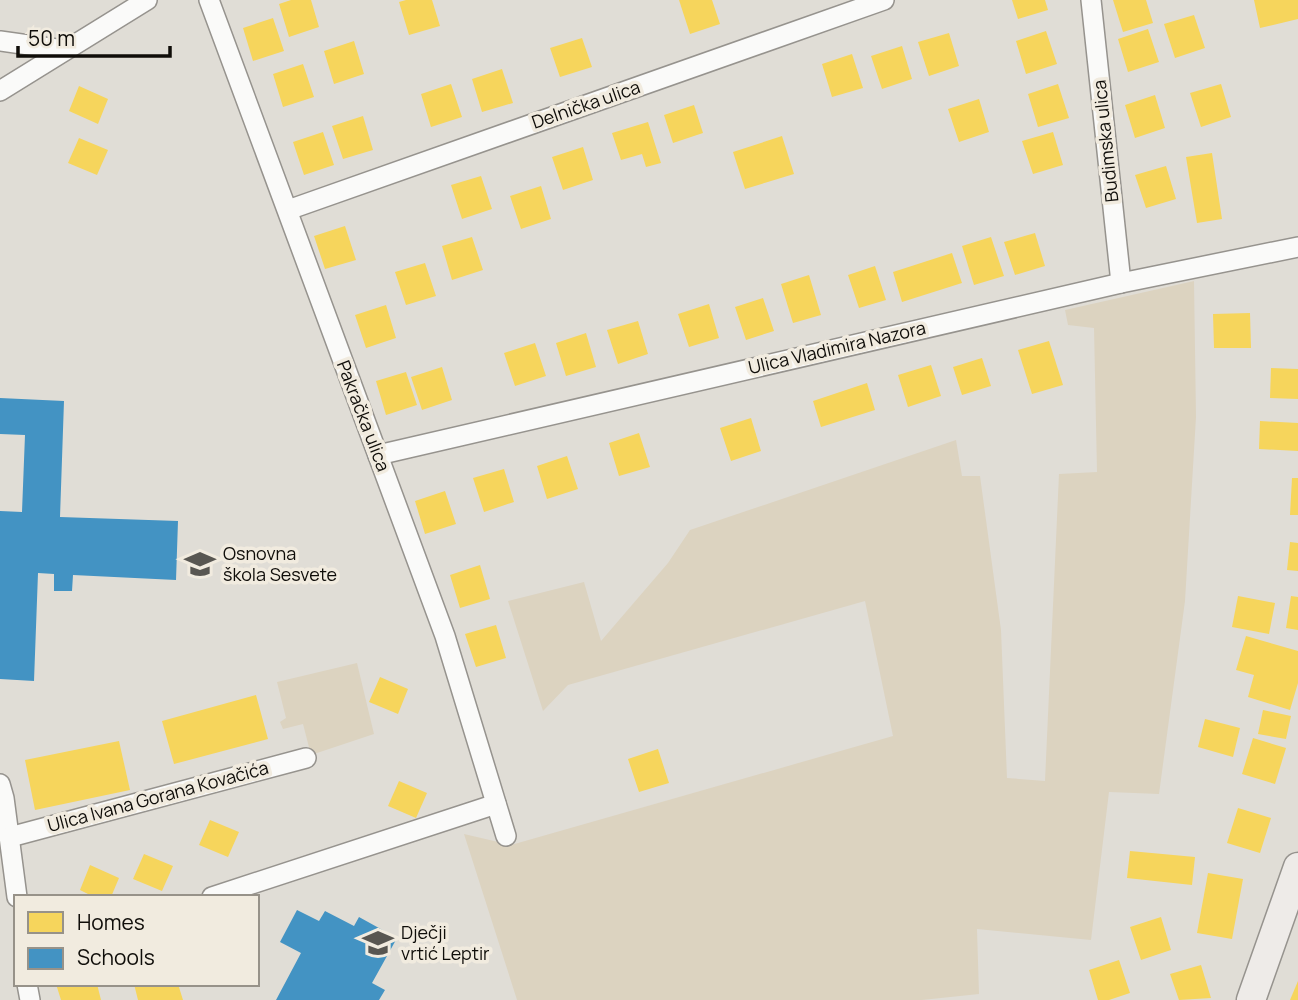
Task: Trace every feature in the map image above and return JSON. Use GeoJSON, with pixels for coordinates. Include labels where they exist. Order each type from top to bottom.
{"type":"FeatureCollection","features":[{"type":"Feature","properties":{"kind":"main road"},"geometry":{"type":"LineString","coordinates":[[1251,1000],[1298,867]]}},
{"type":"Feature","properties":{"kind":"street"},"geometry":{"type":"LineString","coordinates":[[0,91],[146,0]]}},
{"type":"Feature","properties":{"kind":"street","name":"Pakračka ulica"},"geometry":{"type":"LineString","coordinates":[[209,0],[445,636],[506,836]]}},
{"type":"Feature","properties":{"kind":"street","name":"Delnička ulica"},"geometry":{"type":"LineString","coordinates":[[288,210],[884,0]]}},
{"type":"Feature","properties":{"kind":"street","name":"Budimska ulica"},"geometry":{"type":"LineString","coordinates":[[1091,0],[1121,283]]}},
{"type":"Feature","properties":{"kind":"street"},"geometry":{"type":"LineString","coordinates":[[0,41],[64,50]]}},
{"type":"Feature","properties":{"kind":"street","name":"Ulica Vladimira Nazora"},"geometry":{"type":"LineString","coordinates":[[377,455],[1121,283],[1298,247]]}},
{"type":"Feature","properties":{"kind":"street","name":"Ulica Ivana Gorana Kovačića"},"geometry":{"type":"LineString","coordinates":[[10,837],[306,758]]}},
{"type":"Feature","properties":{"kind":"street"},"geometry":{"type":"LineString","coordinates":[[0,784],[17,895]]}},
{"type":"Feature","properties":{"kind":"street"},"geometry":{"type":"LineString","coordinates":[[218,895],[496,804]]}},
{"type":"Feature","properties":{"kind":"shaded area"},"geometry":{"type":"Polygon","coordinates":[[[1194,281],[1196,417],[1185,601],[1159,794],[1109,792],[1091,940],[977,929],[979,994],[922,1000],[517,1000],[464,834],[511,845],[893,736],[865,601],[568,685],[543,711],[508,601],[584,582],[601,641],[668,563],[690,530],[956,440],[962,476],[980,476],[1001,630],[1007,778],[1045,781],[1059,474],[1097,472],[1094,328],[1068,325],[1065,310],[1194,281]]]}},
{"type":"Feature","properties":{"kind":"shaded area"},"geometry":{"type":"Polygon","coordinates":[[[357,663],[374,734],[311,755],[303,724],[283,729],[280,722],[286,718],[277,682],[357,663]]]}},
{"type":"Feature","properties":{"kind":"building: Homes"},"geometry":{"type":"Polygon","coordinates":[[[291,0],[311,0],[319,27],[289,37],[279,4],[291,0]]]}},
{"type":"Feature","properties":{"kind":"building: Homes"},"geometry":{"type":"Polygon","coordinates":[[[432,0],[440,26],[409,35],[399,2],[432,0]]]}},
{"type":"Feature","properties":{"kind":"building: Homes"},"geometry":{"type":"Polygon","coordinates":[[[679,0],[712,0],[720,24],[690,34],[679,0]]]}},
{"type":"Feature","properties":{"kind":"building: Homes"},"geometry":{"type":"Polygon","coordinates":[[[1012,0],[1045,0],[1048,10],[1018,19],[1012,0]]]}},
{"type":"Feature","properties":{"kind":"building: Homes"},"geometry":{"type":"Polygon","coordinates":[[[1113,0],[1146,0],[1153,23],[1123,32],[1113,0]]]}},
{"type":"Feature","properties":{"kind":"building: Homes"},"geometry":{"type":"Polygon","coordinates":[[[1254,0],[1298,0],[1298,19],[1260,28],[1254,0]]]}},
{"type":"Feature","properties":{"kind":"building: Homes"},"geometry":{"type":"Polygon","coordinates":[[[1194,15],[1205,48],[1175,58],[1164,24],[1194,15]]]}},
{"type":"Feature","properties":{"kind":"building: Homes"},"geometry":{"type":"Polygon","coordinates":[[[273,18],[284,51],[253,61],[243,28],[273,18]]]}},
{"type":"Feature","properties":{"kind":"building: Homes"},"geometry":{"type":"Polygon","coordinates":[[[1148,29],[1159,62],[1128,72],[1118,39],[1148,29]]]}},
{"type":"Feature","properties":{"kind":"building: Homes"},"geometry":{"type":"Polygon","coordinates":[[[1046,31],[1057,64],[1026,74],[1016,41],[1046,31]]]}},
{"type":"Feature","properties":{"kind":"building: Homes"},"geometry":{"type":"Polygon","coordinates":[[[949,33],[959,66],[929,76],[918,42],[949,33]]]}},
{"type":"Feature","properties":{"kind":"building: Homes"},"geometry":{"type":"Polygon","coordinates":[[[582,38],[592,67],[560,77],[550,48],[582,38]]]}},
{"type":"Feature","properties":{"kind":"building: Homes"},"geometry":{"type":"Polygon","coordinates":[[[354,41],[364,74],[334,84],[324,51],[354,41]]]}},
{"type":"Feature","properties":{"kind":"building: Homes"},"geometry":{"type":"Polygon","coordinates":[[[902,46],[912,79],[882,89],[871,56],[902,46]]]}},
{"type":"Feature","properties":{"kind":"building: Homes"},"geometry":{"type":"Polygon","coordinates":[[[852,54],[863,88],[832,97],[822,64],[852,54]]]}},
{"type":"Feature","properties":{"kind":"building: Homes"},"geometry":{"type":"Polygon","coordinates":[[[303,64],[314,97],[283,107],[273,74],[303,64]]]}},
{"type":"Feature","properties":{"kind":"building: Homes"},"geometry":{"type":"Polygon","coordinates":[[[502,69],[513,103],[482,112],[472,79],[502,69]]]}},
{"type":"Feature","properties":{"kind":"building: Homes"},"geometry":{"type":"Polygon","coordinates":[[[451,84],[462,117],[431,127],[421,94],[451,84]]]}},
{"type":"Feature","properties":{"kind":"building: Homes"},"geometry":{"type":"Polygon","coordinates":[[[1058,84],[1069,118],[1038,127],[1028,94],[1058,84]]]}},
{"type":"Feature","properties":{"kind":"building: Homes"},"geometry":{"type":"Polygon","coordinates":[[[1221,84],[1231,117],[1201,127],[1190,93],[1221,84]]]}},
{"type":"Feature","properties":{"kind":"building: Homes"},"geometry":{"type":"Polygon","coordinates":[[[79,86],[108,99],[98,124],[69,111],[79,86]]]}},
{"type":"Feature","properties":{"kind":"building: Homes"},"geometry":{"type":"Polygon","coordinates":[[[1155,95],[1165,128],[1135,138],[1125,105],[1155,95]]]}},
{"type":"Feature","properties":{"kind":"building: Homes"},"geometry":{"type":"Polygon","coordinates":[[[979,99],[989,132],[959,142],[948,109],[979,99]]]}},
{"type":"Feature","properties":{"kind":"building: Homes"},"geometry":{"type":"Polygon","coordinates":[[[694,105],[703,133],[673,143],[664,115],[694,105]]]}},
{"type":"Feature","properties":{"kind":"building: Homes"},"geometry":{"type":"Polygon","coordinates":[[[363,116],[373,150],[343,159],[332,126],[363,116]]]}},
{"type":"Feature","properties":{"kind":"building: Homes"},"geometry":{"type":"Polygon","coordinates":[[[648,122],[661,163],[646,167],[642,154],[621,160],[612,133],[648,122]]]}},
{"type":"Feature","properties":{"kind":"building: Homes"},"geometry":{"type":"Polygon","coordinates":[[[323,132],[334,165],[304,175],[293,142],[323,132]]]}},
{"type":"Feature","properties":{"kind":"building: Homes"},"geometry":{"type":"Polygon","coordinates":[[[1053,132],[1063,165],[1033,174],[1022,141],[1053,132]]]}},
{"type":"Feature","properties":{"kind":"building: Homes"},"geometry":{"type":"Polygon","coordinates":[[[782,136],[794,174],[745,189],[733,152],[782,136]]]}},
{"type":"Feature","properties":{"kind":"building: Homes"},"geometry":{"type":"Polygon","coordinates":[[[79,138],[108,150],[97,175],[68,163],[79,138]]]}},
{"type":"Feature","properties":{"kind":"building: Homes"},"geometry":{"type":"Polygon","coordinates":[[[583,147],[593,180],[563,190],[552,157],[583,147]]]}},
{"type":"Feature","properties":{"kind":"building: Homes"},"geometry":{"type":"Polygon","coordinates":[[[1212,153],[1222,219],[1197,223],[1186,157],[1212,153]]]}},
{"type":"Feature","properties":{"kind":"building: Homes"},"geometry":{"type":"Polygon","coordinates":[[[1166,166],[1176,199],[1146,208],[1135,175],[1166,166]]]}},
{"type":"Feature","properties":{"kind":"building: Homes"},"geometry":{"type":"Polygon","coordinates":[[[481,176],[492,209],[462,219],[451,185],[481,176]]]}},
{"type":"Feature","properties":{"kind":"building: Homes"},"geometry":{"type":"Polygon","coordinates":[[[541,186],[551,219],[521,229],[510,196],[541,186]]]}},
{"type":"Feature","properties":{"kind":"building: Homes"},"geometry":{"type":"Polygon","coordinates":[[[345,226],[356,260],[325,269],[314,236],[345,226]]]}},
{"type":"Feature","properties":{"kind":"building: Homes"},"geometry":{"type":"Polygon","coordinates":[[[1035,233],[1045,266],[1015,275],[1004,242],[1035,233]]]}},
{"type":"Feature","properties":{"kind":"building: Homes"},"geometry":{"type":"Polygon","coordinates":[[[472,237],[483,270],[452,280],[442,246],[472,237]]]}},
{"type":"Feature","properties":{"kind":"building: Homes"},"geometry":{"type":"Polygon","coordinates":[[[991,237],[1004,276],[974,285],[962,246],[991,237]]]}},
{"type":"Feature","properties":{"kind":"building: Homes"},"geometry":{"type":"Polygon","coordinates":[[[952,253],[962,283],[902,302],[893,272],[952,253]]]}},
{"type":"Feature","properties":{"kind":"building: Homes"},"geometry":{"type":"Polygon","coordinates":[[[425,263],[436,296],[406,305],[395,272],[425,263]]]}},
{"type":"Feature","properties":{"kind":"building: Homes"},"geometry":{"type":"Polygon","coordinates":[[[875,266],[886,300],[859,308],[848,275],[875,266]]]}},
{"type":"Feature","properties":{"kind":"building: Homes"},"geometry":{"type":"Polygon","coordinates":[[[809,275],[821,315],[793,323],[781,284],[809,275]]]}},
{"type":"Feature","properties":{"kind":"building: Homes"},"geometry":{"type":"Polygon","coordinates":[[[763,298],[774,331],[746,340],[735,307],[763,298]]]}},
{"type":"Feature","properties":{"kind":"building: Homes"},"geometry":{"type":"Polygon","coordinates":[[[709,304],[719,338],[689,347],[678,314],[709,304]]]}},
{"type":"Feature","properties":{"kind":"building: Homes"},"geometry":{"type":"Polygon","coordinates":[[[386,305],[396,338],[366,348],[355,315],[386,305]]]}},
{"type":"Feature","properties":{"kind":"building: Homes"},"geometry":{"type":"Polygon","coordinates":[[[1250,313],[1251,348],[1214,348],[1213,314],[1250,313]]]}},
{"type":"Feature","properties":{"kind":"building: Homes"},"geometry":{"type":"Polygon","coordinates":[[[638,321],[648,354],[618,364],[607,330],[638,321]]]}},
{"type":"Feature","properties":{"kind":"building: Homes"},"geometry":{"type":"Polygon","coordinates":[[[586,333],[596,367],[566,376],[556,343],[586,333]]]}},
{"type":"Feature","properties":{"kind":"building: Homes"},"geometry":{"type":"Polygon","coordinates":[[[1049,341],[1063,385],[1032,394],[1018,350],[1049,341]]]}},
{"type":"Feature","properties":{"kind":"building: Homes"},"geometry":{"type":"Polygon","coordinates":[[[535,343],[546,376],[515,386],[504,353],[535,343]]]}},
{"type":"Feature","properties":{"kind":"building: Homes"},"geometry":{"type":"Polygon","coordinates":[[[982,358],[991,386],[962,395],[953,367],[982,358]]]}},
{"type":"Feature","properties":{"kind":"building: Homes"},"geometry":{"type":"Polygon","coordinates":[[[931,365],[941,396],[908,407],[898,375],[931,365]]]}},
{"type":"Feature","properties":{"kind":"building: Homes"},"geometry":{"type":"Polygon","coordinates":[[[442,367],[452,400],[422,410],[411,377],[442,367]]]}},
{"type":"Feature","properties":{"kind":"building: Homes"},"geometry":{"type":"Polygon","coordinates":[[[1271,368],[1298,369],[1298,399],[1270,398],[1271,368]]]}},
{"type":"Feature","properties":{"kind":"building: Homes"},"geometry":{"type":"Polygon","coordinates":[[[406,372],[417,405],[386,415],[376,381],[406,372]]]}},
{"type":"Feature","properties":{"kind":"building: Homes"},"geometry":{"type":"Polygon","coordinates":[[[867,383],[875,410],[821,427],[813,401],[867,383]]]}},
{"type":"Feature","properties":{"kind":"building: Homes"},"geometry":{"type":"Polygon","coordinates":[[[751,418],[761,451],[731,461],[720,428],[751,418]]]}},
{"type":"Feature","properties":{"kind":"building: Homes"},"geometry":{"type":"Polygon","coordinates":[[[1260,421],[1298,423],[1298,451],[1259,449],[1260,421]]]}},
{"type":"Feature","properties":{"kind":"building: Homes"},"geometry":{"type":"Polygon","coordinates":[[[639,433],[650,467],[619,476],[609,443],[639,433]]]}},
{"type":"Feature","properties":{"kind":"building: Homes"},"geometry":{"type":"Polygon","coordinates":[[[567,456],[578,489],[547,499],[537,466],[567,456]]]}},
{"type":"Feature","properties":{"kind":"building: Homes"},"geometry":{"type":"Polygon","coordinates":[[[504,469],[514,502],[484,512],[473,478],[504,469]]]}},
{"type":"Feature","properties":{"kind":"building: Homes"},"geometry":{"type":"Polygon","coordinates":[[[1292,478],[1298,478],[1298,515],[1290,515],[1292,478]]]}},
{"type":"Feature","properties":{"kind":"building: Homes"},"geometry":{"type":"Polygon","coordinates":[[[445,491],[456,524],[425,534],[415,501],[445,491]]]}},
{"type":"Feature","properties":{"kind":"building: Homes"},"geometry":{"type":"Polygon","coordinates":[[[1290,542],[1298,543],[1298,571],[1287,570],[1290,542]]]}},
{"type":"Feature","properties":{"kind":"building: Homes"},"geometry":{"type":"Polygon","coordinates":[[[480,565],[490,599],[460,608],[450,575],[480,565]]]}},
{"type":"Feature","properties":{"kind":"building: Homes"},"geometry":{"type":"Polygon","coordinates":[[[1238,596],[1275,603],[1269,634],[1232,627],[1238,596]]]}},
{"type":"Feature","properties":{"kind":"building: Homes"},"geometry":{"type":"Polygon","coordinates":[[[1291,596],[1298,597],[1298,630],[1286,628],[1291,596]]]}},
{"type":"Feature","properties":{"kind":"building: Homes"},"geometry":{"type":"Polygon","coordinates":[[[496,625],[506,658],[476,667],[465,634],[496,625]]]}},
{"type":"Feature","properties":{"kind":"building: Homes"},"geometry":{"type":"Polygon","coordinates":[[[1246,636],[1298,651],[1298,683],[1290,710],[1248,697],[1254,675],[1236,670],[1246,636]]]}},
{"type":"Feature","properties":{"kind":"building: Homes"},"geometry":{"type":"Polygon","coordinates":[[[380,677],[408,689],[398,714],[369,702],[380,677]]]}},
{"type":"Feature","properties":{"kind":"building: Homes"},"geometry":{"type":"Polygon","coordinates":[[[256,695],[268,739],[174,764],[162,721],[256,695]]]}},
{"type":"Feature","properties":{"kind":"building: Homes"},"geometry":{"type":"Polygon","coordinates":[[[1263,710],[1291,716],[1286,739],[1258,734],[1263,710]]]}},
{"type":"Feature","properties":{"kind":"building: Homes"},"geometry":{"type":"Polygon","coordinates":[[[1205,719],[1240,728],[1233,757],[1198,747],[1205,719]]]}},
{"type":"Feature","properties":{"kind":"building: Homes"},"geometry":{"type":"Polygon","coordinates":[[[1253,738],[1286,748],[1275,784],[1242,774],[1253,738]]]}},
{"type":"Feature","properties":{"kind":"building: Homes"},"geometry":{"type":"Polygon","coordinates":[[[119,741],[130,790],[35,810],[25,760],[119,741]]]}},
{"type":"Feature","properties":{"kind":"building: Homes"},"geometry":{"type":"Polygon","coordinates":[[[658,749],[669,783],[639,792],[628,759],[658,749]]]}},
{"type":"Feature","properties":{"kind":"building: Homes"},"geometry":{"type":"Polygon","coordinates":[[[399,781],[427,793],[416,818],[388,806],[399,781]]]}},
{"type":"Feature","properties":{"kind":"building: Homes"},"geometry":{"type":"Polygon","coordinates":[[[1238,808],[1271,818],[1260,853],[1227,843],[1238,808]]]}},
{"type":"Feature","properties":{"kind":"building: Homes"},"geometry":{"type":"Polygon","coordinates":[[[210,820],[239,832],[228,857],[199,845],[210,820]]]}},
{"type":"Feature","properties":{"kind":"building: Homes"},"geometry":{"type":"Polygon","coordinates":[[[1130,851],[1195,857],[1192,885],[1127,878],[1130,851]]]}},
{"type":"Feature","properties":{"kind":"building: Homes"},"geometry":{"type":"Polygon","coordinates":[[[144,854],[173,866],[162,891],[133,879],[144,854]]]}},
{"type":"Feature","properties":{"kind":"building: Homes"},"geometry":{"type":"Polygon","coordinates":[[[90,865],[119,878],[112,895],[90,895],[80,890],[90,865]]]}},
{"type":"Feature","properties":{"kind":"building: Homes"},"geometry":{"type":"Polygon","coordinates":[[[1208,873],[1243,879],[1232,939],[1197,933],[1208,873]]]}},
{"type":"Feature","properties":{"kind":"building: Homes"},"geometry":{"type":"Polygon","coordinates":[[[1161,917],[1171,950],[1141,960],[1130,927],[1161,917]]]}},
{"type":"Feature","properties":{"kind":"building: Homes"},"geometry":{"type":"Polygon","coordinates":[[[1119,960],[1130,993],[1109,1000],[1098,1000],[1089,970],[1119,960]]]}},
{"type":"Feature","properties":{"kind":"building: Homes"},"geometry":{"type":"Polygon","coordinates":[[[1201,965],[1211,998],[1179,1000],[1170,974],[1201,965]]]}},
{"type":"Feature","properties":{"kind":"building: Homes"},"geometry":{"type":"Polygon","coordinates":[[[1298,981],[1298,1000],[1290,1000],[1298,981]]]}},
{"type":"Feature","properties":{"kind":"building: Homes"},"geometry":{"type":"Polygon","coordinates":[[[57,986],[98,986],[101,1000],[61,1000],[57,986]]]}},
{"type":"Feature","properties":{"kind":"building: Homes"},"geometry":{"type":"Polygon","coordinates":[[[134,986],[179,986],[183,1000],[138,1000],[134,986]]]}},
{"type":"Feature","properties":{"kind":"building: Schools"},"geometry":{"type":"Polygon","coordinates":[[[0,398],[64,401],[60,517],[178,521],[176,580],[73,575],[72,591],[54,591],[54,574],[38,573],[34,681],[0,679],[0,511],[22,512],[25,435],[0,434],[0,398]]]}},
{"type":"Feature","properties":{"kind":"building: Schools"},"geometry":{"type":"Polygon","coordinates":[[[297,910],[319,921],[325,911],[354,926],[359,917],[397,938],[372,983],[385,990],[379,1000],[276,1000],[301,953],[280,942],[297,910]]]}},
{"type":"Feature","properties":{"kind":"place","name":"Osnovna škola Sesvete"},"geometry":{"type":"Point","coordinates":[200,564]}},
{"type":"Feature","properties":{"kind":"place","name":"Dječji vrtić Leptir"},"geometry":{"type":"Point","coordinates":[378,943]}}]}
